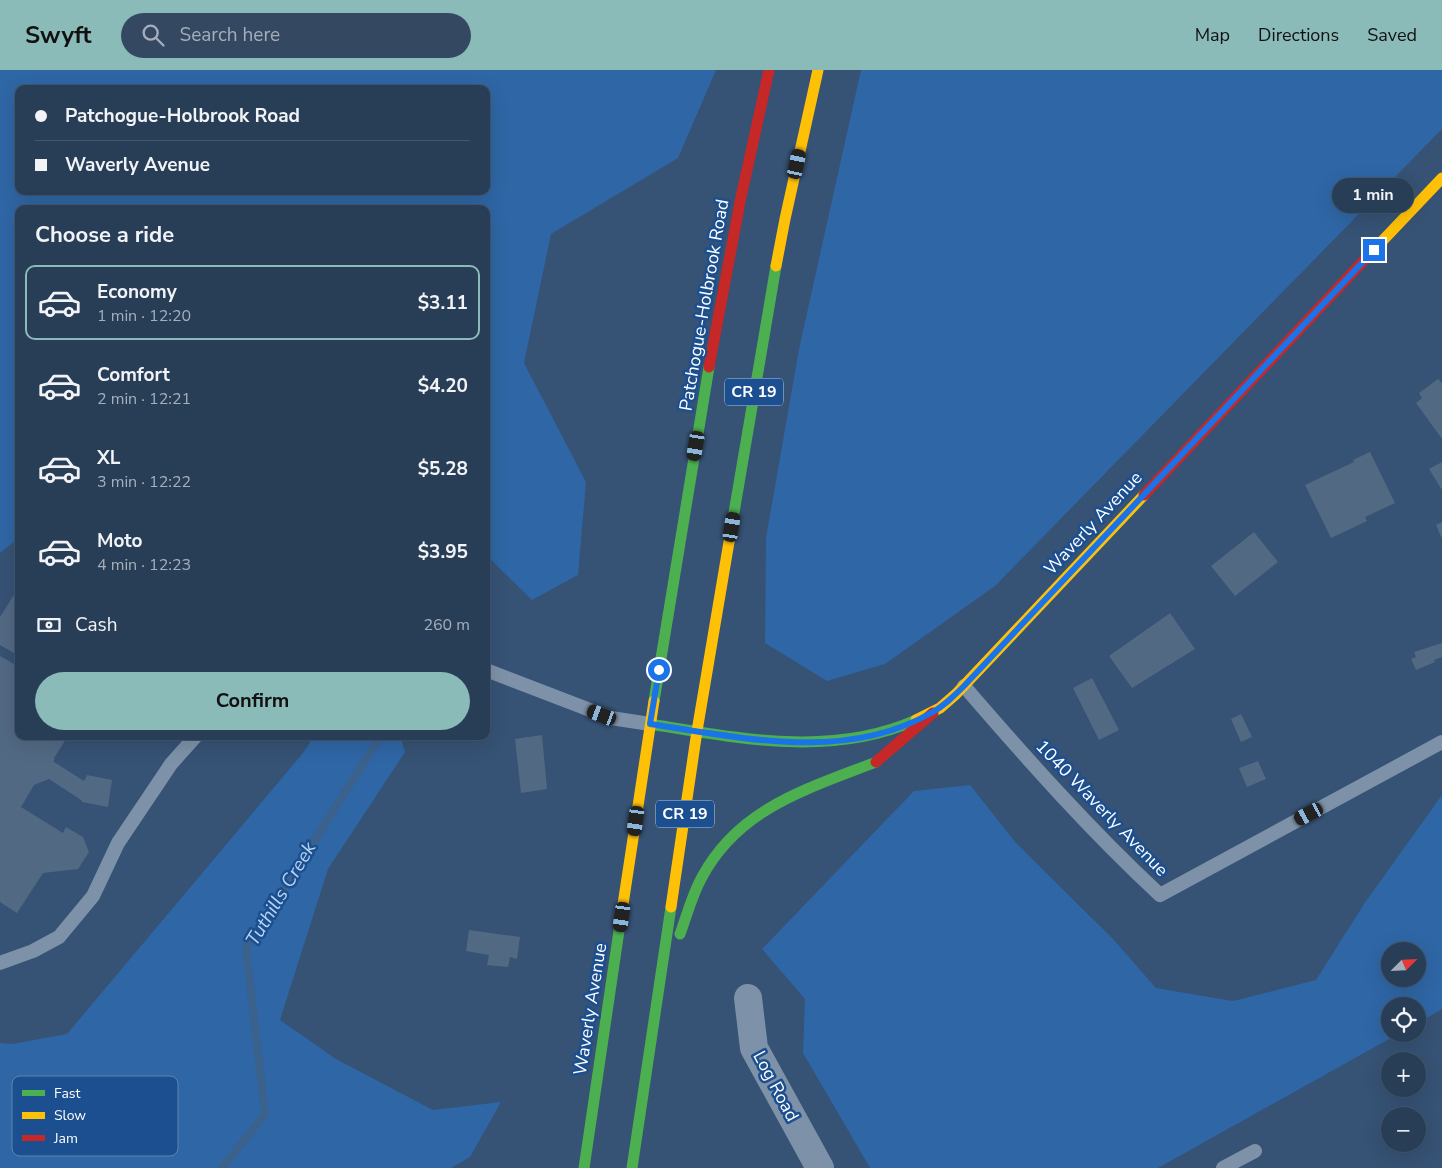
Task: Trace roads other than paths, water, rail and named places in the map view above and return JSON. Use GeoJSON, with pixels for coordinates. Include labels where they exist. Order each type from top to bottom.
{"type":"FeatureCollection","features":[{"type":"Feature","properties":{"kind":"main road","name":"Patchogue-Holbrook Road"},"geometry":{"type":"LineString","coordinates":[[650,724],[711,355],[736,220],[769,70]]}},
{"type":"Feature","properties":{"kind":"main road","name":"CR 19"},"geometry":{"type":"LineString","coordinates":[[632,1168],[697,731],[757,374],[783,229],[818,70]]}},
{"type":"Feature","properties":{"kind":"main road","name":"Waverly Avenue"},"geometry":{"type":"LineString","coordinates":[[584,1168],[650,724],[791,743],[834,742],[896,729],[933,713],[948,702],[964,686],[1442,178]]}},
{"type":"Feature","properties":{"kind":"main road"},"geometry":{"type":"LineString","coordinates":[[656,1009],[694,893],[710,862],[737,830],[769,806],[800,791],[878,761],[933,713]]}},
{"type":"Feature","properties":{"kind":"street","name":"Log Road"},"geometry":{"type":"LineString","coordinates":[[748,998],[754,1048],[820,1168]]}},
{"type":"Feature","properties":{"kind":"lane"},"geometry":{"type":"LineString","coordinates":[[490,672],[612,718],[650,724]]}},
{"type":"Feature","properties":{"kind":"lane","name":"1040 Waverly Avenue"},"geometry":{"type":"LineString","coordinates":[[964,686],[997,725],[1125,863],[1160,895],[1442,742]]}},
{"type":"Feature","properties":{"kind":"lane"},"geometry":{"type":"LineString","coordinates":[[0,963],[33,951],[59,937],[92,896],[118,843],[171,764],[192,740]]}},
{"type":"Feature","properties":{"kind":"lane"},"geometry":{"type":"LineString","coordinates":[[1223,1168],[1255,1150]]}},
{"type":"Feature","properties":{"kind":"waterway","name":"Tuthills Creek"},"geometry":{"type":"LineString","coordinates":[[222,1168],[265,1114],[246,948],[377,742]]}}]}
